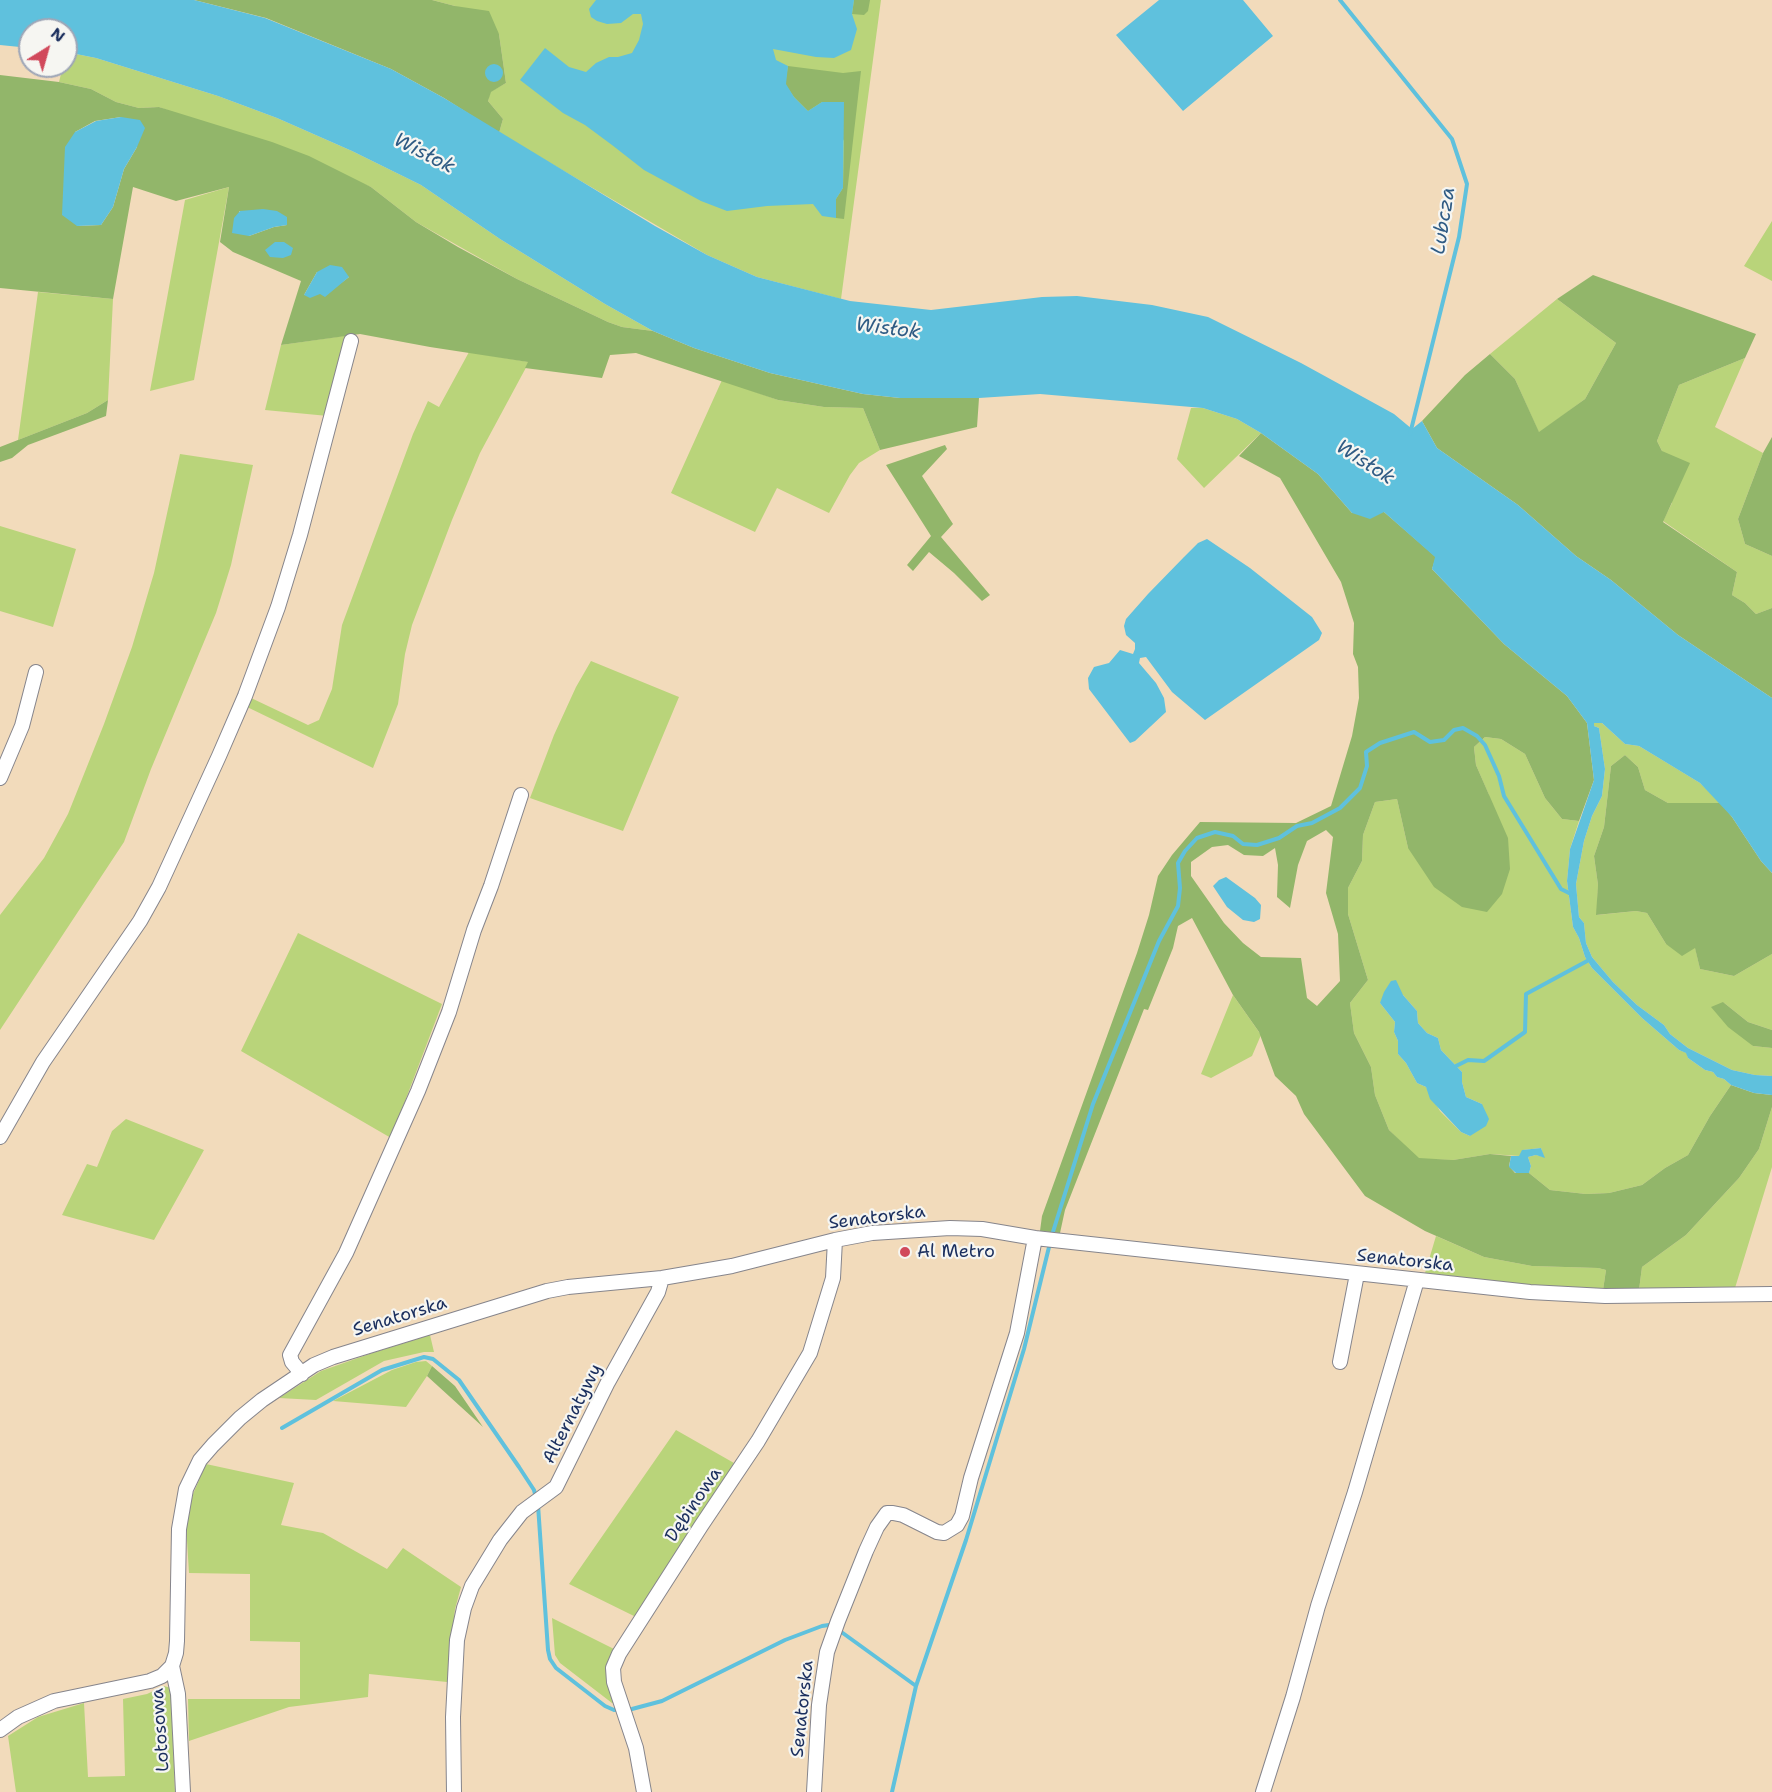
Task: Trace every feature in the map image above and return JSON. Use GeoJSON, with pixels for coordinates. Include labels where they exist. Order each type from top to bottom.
{"type":"FeatureCollection","features":[{"type":"Feature","properties":{"kind":"street"},"geometry":{"type":"LineString","coordinates":[[0,1137],[43,1062],[140,921],[159,886],[219,756],[245,696],[278,608],[300,535],[351,341]]}},
{"type":"Feature","properties":{"kind":"street"},"geometry":{"type":"LineString","coordinates":[[0,778],[22,726],[36,672]]}},
{"type":"Feature","properties":{"kind":"street"},"geometry":{"type":"LineString","coordinates":[[302,1374],[292,1362],[291,1355],[346,1253],[418,1091],[448,1012],[521,795]]}},
{"type":"Feature","properties":{"kind":"street","name":"Senatorska"},"geometry":{"type":"LineString","coordinates":[[172,1666],[177,1641],[179,1529],[182,1504],[191,1476],[200,1460],[225,1431],[261,1400],[314,1365],[354,1349],[547,1291],[662,1278],[732,1266],[835,1240],[898,1231],[950,1228],[1530,1292],[1605,1296],[1772,1294]]}},
{"type":"Feature","properties":{"kind":"street","name":"Senatorska"},"geometry":{"type":"LineString","coordinates":[[814,1792],[819,1705],[827,1652],[838,1621],[866,1551],[886,1514],[903,1515],[937,1532],[944,1533],[957,1525],[1017,1333],[1035,1238]]}},
{"type":"Feature","properties":{"kind":"street","name":"Dębinowa"},"geometry":{"type":"LineString","coordinates":[[644,1792],[636,1748],[614,1682],[613,1668],[619,1654],[764,1431],[810,1353],[833,1278],[835,1240]]}},
{"type":"Feature","properties":{"kind":"street"},"geometry":{"type":"LineString","coordinates":[[1340,1362],[1357,1274]]}},
{"type":"Feature","properties":{"kind":"street","name":"Alternatywy"},"geometry":{"type":"LineString","coordinates":[[454,1792],[457,1640],[464,1608],[472,1586],[500,1540],[522,1512],[556,1487],[592,1412],[657,1292],[662,1278]]}},
{"type":"Feature","properties":{"kind":"street"},"geometry":{"type":"LineString","coordinates":[[1263,1792],[1417,1280]]}},
{"type":"Feature","properties":{"kind":"street"},"geometry":{"type":"LineString","coordinates":[[0,1730],[18,1717],[54,1701],[150,1681],[162,1676],[172,1666]]}},
{"type":"Feature","properties":{"kind":"street","name":"Lotosowa"},"geometry":{"type":"LineString","coordinates":[[172,1666],[178,1694],[183,1792]]}},
{"type":"Feature","properties":{"kind":"green space"},"geometry":{"type":"Polygon","coordinates":[[[194,0],[432,0],[489,11],[499,34],[506,83],[491,92],[488,101],[503,119],[499,133],[444,98],[391,69],[266,18],[194,0]]]}},
{"type":"Feature","properties":{"kind":"green space"},"geometry":{"type":"Polygon","coordinates":[[[432,0],[881,0],[841,299],[757,277],[707,255],[499,133],[503,119],[488,101],[490,92],[506,83],[499,34],[455,6],[432,0]]]}},
{"type":"Feature","properties":{"kind":"green space"},"geometry":{"type":"Polygon","coordinates":[[[854,0],[870,0],[868,11],[864,15],[852,14],[854,0]]]}},
{"type":"Feature","properties":{"kind":"green space"},"geometry":{"type":"Polygon","coordinates":[[[78,54],[218,96],[277,118],[421,185],[500,239],[653,331],[622,327],[608,322],[517,279],[416,222],[371,187],[159,107],[139,108],[116,102],[91,89],[59,82],[60,78],[78,78],[78,54]]]}},
{"type":"Feature","properties":{"kind":"green space"},"geometry":{"type":"Polygon","coordinates":[[[788,66],[843,73],[861,71],[844,219],[836,218],[836,199],[843,188],[844,141],[822,102],[808,111],[794,97],[785,84],[788,66]]]}},
{"type":"Feature","properties":{"kind":"green space"},"geometry":{"type":"Polygon","coordinates":[[[0,75],[59,82],[91,89],[116,102],[139,108],[159,107],[272,142],[309,156],[371,187],[416,222],[458,247],[517,279],[608,322],[622,327],[653,331],[694,348],[770,373],[863,394],[900,398],[979,398],[977,427],[880,450],[863,408],[824,407],[778,400],[636,353],[610,355],[602,378],[525,368],[528,362],[360,334],[281,345],[301,281],[233,252],[220,242],[229,187],[176,201],[133,187],[113,299],[0,288],[0,75]],[[121,117],[95,121],[75,132],[77,226],[101,225],[113,207],[124,169],[137,147],[121,117]],[[239,211],[249,236],[287,225],[239,211]],[[317,272],[304,295],[341,283],[349,277],[317,272]]]}},
{"type":"Feature","properties":{"kind":"green space"},"geometry":{"type":"Polygon","coordinates":[[[229,187],[194,380],[150,391],[185,200],[229,187]]]}},
{"type":"Feature","properties":{"kind":"green space"},"geometry":{"type":"Polygon","coordinates":[[[1772,221],[1772,281],[1744,266],[1772,221]]]}},
{"type":"Feature","properties":{"kind":"green space"},"geometry":{"type":"Polygon","coordinates":[[[1593,275],[1756,334],[1745,358],[1679,385],[1657,441],[1662,451],[1690,463],[1663,522],[1737,572],[1732,595],[1756,614],[1772,608],[1772,698],[1678,635],[1611,580],[1576,556],[1518,505],[1437,448],[1422,421],[1465,375],[1490,354],[1515,379],[1539,432],[1585,399],[1616,343],[1557,299],[1593,275]]]}},
{"type":"Feature","properties":{"kind":"green space"},"geometry":{"type":"Polygon","coordinates":[[[38,292],[113,299],[108,400],[87,413],[18,440],[38,292]]]}},
{"type":"Feature","properties":{"kind":"green space"},"geometry":{"type":"Polygon","coordinates":[[[1557,299],[1616,343],[1585,399],[1539,433],[1515,379],[1490,354],[1557,299]]]}},
{"type":"Feature","properties":{"kind":"green space"},"geometry":{"type":"Polygon","coordinates":[[[350,335],[328,416],[265,410],[281,345],[350,335]]]}},
{"type":"Feature","properties":{"kind":"green space"},"geometry":{"type":"Polygon","coordinates":[[[469,352],[529,362],[480,453],[452,520],[412,625],[405,654],[398,704],[373,768],[245,706],[249,697],[308,725],[319,720],[332,689],[342,625],[413,434],[428,401],[439,407],[469,352]]]}},
{"type":"Feature","properties":{"kind":"green space"},"geometry":{"type":"Polygon","coordinates":[[[1745,358],[1715,427],[1763,453],[1738,519],[1745,544],[1772,556],[1772,608],[1756,614],[1732,595],[1737,572],[1663,521],[1672,503],[1662,451],[1657,441],[1679,385],[1745,358]]]}},
{"type":"Feature","properties":{"kind":"green space"},"geometry":{"type":"Polygon","coordinates":[[[722,380],[778,400],[824,407],[863,408],[880,450],[859,463],[829,513],[777,488],[755,532],[671,493],[722,380]]]}},
{"type":"Feature","properties":{"kind":"green space"},"geometry":{"type":"Polygon","coordinates":[[[108,400],[106,416],[28,445],[12,458],[0,462],[0,447],[87,413],[108,400]]]}},
{"type":"Feature","properties":{"kind":"green space"},"geometry":{"type":"Polygon","coordinates":[[[1191,408],[1203,408],[1237,419],[1261,433],[1204,488],[1177,459],[1191,408]]]}},
{"type":"Feature","properties":{"kind":"green space"},"geometry":{"type":"Polygon","coordinates":[[[1261,433],[1318,474],[1352,513],[1384,512],[1436,557],[1432,569],[1504,644],[1567,696],[1587,723],[1594,780],[1579,821],[1562,819],[1545,798],[1525,754],[1501,739],[1485,737],[1474,747],[1476,765],[1508,838],[1510,869],[1502,894],[1487,912],[1462,907],[1434,887],[1408,848],[1397,799],[1375,802],[1363,835],[1362,861],[1348,888],[1348,914],[1368,980],[1350,1003],[1354,1033],[1371,1067],[1375,1095],[1389,1130],[1419,1158],[1453,1160],[1490,1154],[1511,1156],[1509,1166],[1515,1173],[1529,1173],[1550,1190],[1586,1194],[1609,1193],[1642,1185],[1688,1155],[1731,1085],[1754,1093],[1772,1095],[1772,1107],[1759,1149],[1739,1178],[1686,1235],[1642,1267],[1639,1290],[1603,1290],[1606,1270],[1598,1268],[1532,1266],[1484,1257],[1425,1231],[1365,1196],[1304,1114],[1296,1096],[1275,1076],[1259,1032],[1233,995],[1192,918],[1178,926],[1173,948],[1148,1010],[1144,1009],[1065,1210],[1060,1233],[1040,1231],[1042,1216],[1137,953],[1158,876],[1172,855],[1200,822],[1296,823],[1331,806],[1352,736],[1359,698],[1358,667],[1353,654],[1354,623],[1341,582],[1280,478],[1239,456],[1261,433]],[[1326,830],[1307,841],[1298,865],[1290,908],[1277,897],[1278,865],[1275,848],[1263,856],[1244,855],[1228,845],[1212,847],[1191,862],[1191,876],[1224,923],[1243,943],[1261,957],[1301,958],[1307,998],[1317,1006],[1340,981],[1338,934],[1326,893],[1333,837],[1326,830]]]}},
{"type":"Feature","properties":{"kind":"green space"},"geometry":{"type":"Polygon","coordinates":[[[1772,437],[1772,556],[1745,544],[1738,519],[1763,453],[1772,437]]]}},
{"type":"Feature","properties":{"kind":"green space"},"geometry":{"type":"Polygon","coordinates":[[[945,445],[947,449],[922,476],[953,524],[941,537],[990,595],[982,601],[929,552],[913,571],[907,565],[931,536],[886,465],[945,445]]]}},
{"type":"Feature","properties":{"kind":"green space"},"geometry":{"type":"Polygon","coordinates":[[[180,454],[253,465],[231,565],[216,613],[151,769],[124,842],[0,1030],[0,915],[44,858],[68,814],[104,724],[132,647],[154,573],[180,454]]]}},
{"type":"Feature","properties":{"kind":"green space"},"geometry":{"type":"Polygon","coordinates":[[[0,526],[76,549],[53,627],[0,611],[0,526]]]}},
{"type":"Feature","properties":{"kind":"green space"},"geometry":{"type":"Polygon","coordinates":[[[591,661],[679,697],[623,831],[530,798],[554,735],[591,661]]]}},
{"type":"Feature","properties":{"kind":"green space"},"geometry":{"type":"Polygon","coordinates":[[[1594,723],[1602,723],[1625,744],[1639,746],[1700,783],[1721,803],[1668,803],[1645,790],[1638,767],[1625,755],[1611,766],[1604,827],[1594,856],[1598,885],[1597,915],[1636,911],[1647,913],[1666,944],[1695,947],[1700,969],[1734,976],[1772,954],[1772,1030],[1748,1022],[1723,1002],[1753,1046],[1772,1048],[1772,1076],[1732,1070],[1688,1048],[1670,1034],[1664,1025],[1637,1005],[1592,957],[1586,943],[1584,923],[1579,917],[1576,884],[1584,841],[1592,816],[1602,796],[1605,769],[1599,728],[1594,726],[1594,723]]]}},
{"type":"Feature","properties":{"kind":"green space"},"geometry":{"type":"Polygon","coordinates":[[[1485,737],[1501,739],[1525,754],[1545,798],[1562,819],[1579,821],[1570,849],[1567,881],[1573,927],[1592,968],[1642,1018],[1679,1050],[1687,1053],[1688,1058],[1731,1085],[1688,1155],[1642,1185],[1609,1193],[1586,1194],[1550,1190],[1529,1173],[1531,1166],[1528,1157],[1536,1155],[1544,1157],[1541,1148],[1523,1150],[1520,1156],[1490,1154],[1453,1160],[1418,1159],[1389,1130],[1375,1095],[1371,1067],[1354,1033],[1350,1003],[1368,980],[1348,914],[1348,888],[1362,861],[1363,835],[1375,802],[1397,799],[1408,848],[1489,795],[1476,765],[1474,747],[1485,737]],[[1403,995],[1380,1003],[1395,1022],[1394,1032],[1398,1041],[1398,1054],[1417,1083],[1426,1087],[1440,1111],[1461,1132],[1470,1136],[1482,1104],[1466,1097],[1462,1072],[1441,1050],[1438,1038],[1427,1033],[1418,1023],[1417,1011],[1403,995]]]}},
{"type":"Feature","properties":{"kind":"green space"},"geometry":{"type":"Polygon","coordinates":[[[1625,755],[1638,767],[1645,790],[1668,803],[1721,803],[1732,817],[1761,861],[1772,873],[1772,954],[1734,976],[1700,969],[1695,948],[1682,956],[1666,944],[1647,913],[1636,911],[1596,915],[1598,885],[1594,856],[1604,827],[1611,766],[1625,755]]]}},
{"type":"Feature","properties":{"kind":"green space"},"geometry":{"type":"Polygon","coordinates":[[[298,933],[442,1004],[391,1138],[241,1051],[298,933]]]}},
{"type":"Feature","properties":{"kind":"green space"},"geometry":{"type":"Polygon","coordinates":[[[1233,995],[1261,1035],[1252,1056],[1211,1078],[1201,1074],[1233,995]]]}},
{"type":"Feature","properties":{"kind":"green space"},"geometry":{"type":"Polygon","coordinates":[[[1723,1002],[1748,1022],[1772,1030],[1772,1048],[1753,1046],[1728,1027],[1711,1007],[1723,1002]]]}},
{"type":"Feature","properties":{"kind":"green space"},"geometry":{"type":"Polygon","coordinates":[[[1772,1107],[1772,1167],[1735,1288],[1639,1290],[1642,1267],[1686,1235],[1739,1178],[1759,1149],[1772,1107]]]}},
{"type":"Feature","properties":{"kind":"green space"},"geometry":{"type":"Polygon","coordinates":[[[126,1119],[204,1150],[154,1240],[62,1215],[87,1164],[97,1167],[112,1131],[126,1119]]]}},
{"type":"Feature","properties":{"kind":"green space"},"geometry":{"type":"Polygon","coordinates":[[[1436,1236],[1484,1257],[1532,1266],[1606,1270],[1603,1290],[1549,1287],[1425,1273],[1436,1236]]]}},
{"type":"Feature","properties":{"kind":"green space"},"geometry":{"type":"Polygon","coordinates":[[[430,1335],[434,1352],[384,1361],[316,1400],[279,1398],[321,1371],[430,1335]]]}},
{"type":"Feature","properties":{"kind":"green space"},"geometry":{"type":"Polygon","coordinates":[[[426,1361],[432,1366],[406,1407],[333,1401],[392,1370],[426,1361]]]}},
{"type":"Feature","properties":{"kind":"green space"},"geometry":{"type":"Polygon","coordinates":[[[432,1366],[455,1386],[483,1427],[427,1376],[432,1366]]]}},
{"type":"Feature","properties":{"kind":"green space"},"geometry":{"type":"Polygon","coordinates":[[[676,1430],[734,1463],[638,1618],[569,1584],[676,1430]]]}},
{"type":"Feature","properties":{"kind":"green space"},"geometry":{"type":"Polygon","coordinates":[[[206,1464],[294,1483],[281,1525],[323,1533],[387,1569],[403,1548],[461,1587],[455,1609],[447,1682],[369,1674],[368,1697],[289,1707],[189,1741],[188,1699],[300,1699],[300,1642],[250,1641],[250,1574],[189,1573],[186,1524],[193,1494],[206,1464]]]}},
{"type":"Feature","properties":{"kind":"green space"},"geometry":{"type":"Polygon","coordinates":[[[552,1618],[616,1650],[606,1676],[618,1705],[612,1703],[560,1663],[555,1655],[552,1618]]]}},
{"type":"Feature","properties":{"kind":"green space"},"geometry":{"type":"Polygon","coordinates":[[[164,1686],[171,1688],[175,1792],[16,1792],[8,1736],[38,1717],[84,1703],[88,1777],[125,1776],[123,1699],[147,1694],[164,1686]]]}},
{"type":"Feature","properties":{"kind":"water","name":"Wisłok"},"geometry":{"type":"Polygon","coordinates":[[[0,0],[194,0],[265,18],[391,69],[444,98],[655,226],[707,255],[757,277],[850,301],[931,310],[1042,297],[1077,296],[1152,305],[1208,317],[1301,363],[1394,414],[1412,429],[1422,421],[1437,448],[1518,505],[1576,556],[1611,580],[1678,635],[1772,698],[1772,873],[1761,861],[1732,817],[1700,783],[1639,746],[1625,744],[1602,723],[1594,723],[1594,726],[1599,728],[1605,769],[1602,796],[1592,816],[1584,841],[1576,884],[1579,917],[1584,923],[1586,943],[1592,957],[1613,982],[1688,1048],[1732,1070],[1772,1076],[1772,1095],[1754,1093],[1731,1085],[1688,1058],[1686,1053],[1679,1050],[1642,1018],[1592,968],[1585,957],[1573,927],[1567,881],[1570,849],[1594,780],[1587,723],[1567,696],[1504,644],[1432,569],[1435,557],[1384,512],[1370,519],[1352,513],[1318,474],[1261,433],[1237,419],[1203,408],[1040,394],[979,398],[900,398],[863,394],[770,373],[694,348],[653,331],[500,239],[421,185],[352,151],[277,118],[218,96],[78,54],[78,18],[18,18],[18,47],[0,45],[0,0]]]}},
{"type":"Feature","properties":{"kind":"water"},"geometry":{"type":"Polygon","coordinates":[[[596,0],[854,0],[852,14],[857,29],[851,50],[834,58],[773,49],[776,60],[788,66],[786,84],[794,97],[808,111],[822,102],[844,102],[843,188],[836,199],[836,218],[822,216],[813,204],[727,211],[701,201],[644,170],[520,80],[545,48],[569,67],[586,72],[596,63],[609,57],[632,53],[639,40],[643,24],[641,14],[633,14],[621,23],[607,24],[597,21],[591,17],[589,9],[596,0]]]}},
{"type":"Feature","properties":{"kind":"water"},"geometry":{"type":"Polygon","coordinates":[[[1159,0],[1243,0],[1273,36],[1183,111],[1116,35],[1159,0]]]}},
{"type":"Feature","properties":{"kind":"water"},"geometry":{"type":"Polygon","coordinates":[[[490,64],[498,64],[503,69],[501,80],[490,82],[485,77],[485,69],[490,64]]]}},
{"type":"Feature","properties":{"kind":"water"},"geometry":{"type":"Polygon","coordinates":[[[121,117],[140,120],[145,128],[124,169],[113,207],[101,225],[77,226],[62,215],[65,147],[75,132],[96,121],[121,117]]]}},
{"type":"Feature","properties":{"kind":"water"},"geometry":{"type":"Polygon","coordinates":[[[263,209],[277,211],[287,217],[287,225],[249,236],[232,233],[234,218],[240,211],[263,209]]]}},
{"type":"Feature","properties":{"kind":"water"},"geometry":{"type":"Polygon","coordinates":[[[275,242],[284,242],[293,248],[291,255],[283,258],[270,257],[265,250],[275,242]]]}},
{"type":"Feature","properties":{"kind":"water"},"geometry":{"type":"Polygon","coordinates":[[[330,265],[342,267],[349,277],[325,297],[320,294],[310,298],[304,295],[317,272],[330,265]]]}},
{"type":"Feature","properties":{"kind":"water"},"geometry":{"type":"Polygon","coordinates":[[[1207,539],[1250,568],[1312,617],[1322,633],[1319,640],[1205,720],[1172,692],[1146,657],[1140,658],[1139,663],[1156,683],[1164,698],[1166,712],[1130,743],[1089,689],[1088,678],[1094,667],[1109,663],[1120,650],[1133,654],[1135,643],[1126,635],[1124,626],[1126,619],[1198,543],[1207,539]]]}},
{"type":"Feature","properties":{"kind":"water"},"geometry":{"type":"Polygon","coordinates":[[[1226,877],[1261,905],[1260,919],[1254,922],[1243,920],[1227,907],[1213,886],[1226,877]]]}},
{"type":"Feature","properties":{"kind":"water"},"geometry":{"type":"Polygon","coordinates":[[[1396,980],[1403,995],[1417,1011],[1418,1023],[1427,1033],[1438,1038],[1441,1050],[1462,1072],[1466,1097],[1482,1104],[1489,1119],[1486,1126],[1470,1136],[1461,1132],[1430,1099],[1426,1087],[1417,1083],[1398,1054],[1398,1041],[1394,1032],[1395,1022],[1380,1003],[1391,981],[1396,980]]]}},
{"type":"Feature","properties":{"kind":"water"},"geometry":{"type":"Polygon","coordinates":[[[1541,1148],[1545,1158],[1536,1155],[1528,1157],[1531,1166],[1529,1173],[1516,1173],[1509,1167],[1511,1156],[1519,1156],[1522,1150],[1541,1148]]]}},
{"type":"Feature","properties":{"kind":"waterway","name":"Lubcza"},"geometry":{"type":"LineString","coordinates":[[1340,0],[1452,139],[1467,184],[1459,237],[1410,434]]}},
{"type":"Feature","properties":{"kind":"waterway"},"geometry":{"type":"LineString","coordinates":[[1052,1235],[1093,1104],[1159,941],[1178,906],[1180,888],[1178,863],[1197,838],[1215,832],[1233,836],[1243,844],[1257,845],[1279,838],[1297,826],[1312,823],[1340,808],[1360,788],[1367,766],[1366,752],[1380,743],[1414,732],[1430,742],[1444,740],[1454,730],[1463,728],[1477,736],[1485,745],[1499,776],[1504,796],[1561,889],[1571,894]]}},
{"type":"Feature","properties":{"kind":"waterway"},"geometry":{"type":"LineString","coordinates":[[1456,1066],[1468,1060],[1484,1061],[1525,1032],[1526,994],[1589,960]]}},
{"type":"Feature","properties":{"kind":"waterway"},"geometry":{"type":"LineString","coordinates":[[892,1792],[916,1686],[966,1540],[1024,1349],[1050,1243]]}},
{"type":"Feature","properties":{"kind":"waterway"},"geometry":{"type":"LineString","coordinates":[[282,1428],[382,1370],[424,1357],[433,1359],[459,1380],[519,1467],[534,1490],[536,1498]]}},
{"type":"Feature","properties":{"kind":"waterway"},"geometry":{"type":"LineString","coordinates":[[538,1505],[550,1659],[556,1668],[605,1706],[614,1710],[632,1709],[662,1701],[785,1640],[829,1625],[916,1686]]}},
{"type":"Feature","properties":{"kind":"place","name":"Al Metro"},"geometry":{"type":"Point","coordinates":[905,1252]}}]}
